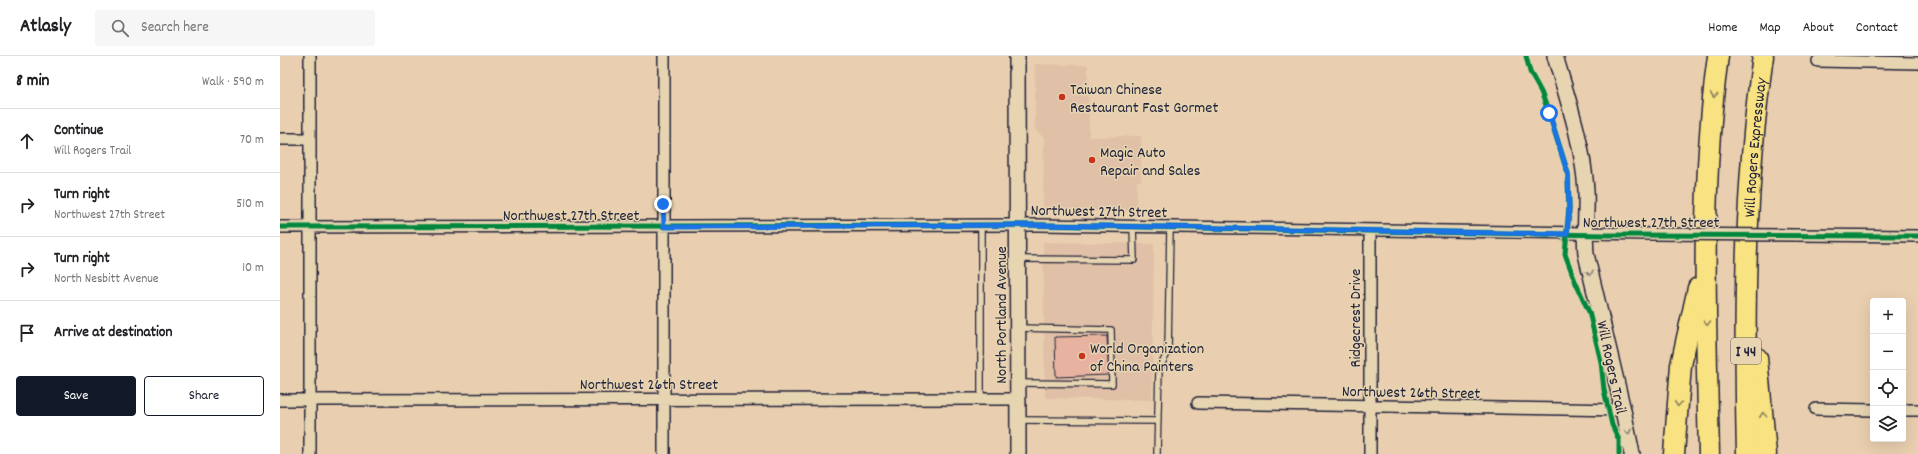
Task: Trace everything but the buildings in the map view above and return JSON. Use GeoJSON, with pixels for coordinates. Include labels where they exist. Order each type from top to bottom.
{"type":"FeatureCollection","features":[{"type":"Feature","properties":{"kind":"highway","name":"I 44"},"geometry":{"type":"LineString","coordinates":[[1709,454],[1705,256],[1711,131],[1718,56]]}},
{"type":"Feature","properties":{"kind":"highway","name":"Will Rogers Expressway"},"geometry":{"type":"LineString","coordinates":[[1747,454],[1747,247],[1750,173],[1762,56]]}},
{"type":"Feature","properties":{"kind":"highway"},"geometry":{"type":"LineString","coordinates":[[1747,247],[1766,454]]}},
{"type":"Feature","properties":{"kind":"highway"},"geometry":{"type":"LineString","coordinates":[[1674,454],[1681,365],[1705,256]]}},
{"type":"Feature","properties":{"kind":"street"},"geometry":{"type":"LineString","coordinates":[[310,56],[310,454]]}},
{"type":"Feature","properties":{"kind":"street"},"geometry":{"type":"LineString","coordinates":[[664,56],[664,454]]}},
{"type":"Feature","properties":{"kind":"street","name":"North Portland Avenue"},"geometry":{"type":"LineString","coordinates":[[1017,56],[1018,454]]}},
{"type":"Feature","properties":{"kind":"street"},"geometry":{"type":"LineString","coordinates":[[1555,56],[1579,139],[1586,189],[1587,212],[1584,234],[1586,254],[1632,454]]}},
{"type":"Feature","properties":{"kind":"street"},"geometry":{"type":"LineString","coordinates":[[1818,61],[1918,63]]}},
{"type":"Feature","properties":{"kind":"street"},"geometry":{"type":"LineString","coordinates":[[280,139],[310,139]]}},
{"type":"Feature","properties":{"kind":"street","name":"Northwest 27th Street"},"geometry":{"type":"LineString","coordinates":[[280,227],[1133,226],[1584,234],[1918,236]]}},
{"type":"Feature","properties":{"kind":"street","name":"Ridgecrest Drive"},"geometry":{"type":"LineString","coordinates":[[1370,230],[1370,454]]}},
{"type":"Feature","properties":{"kind":"street","name":"Northwest 26th Street"},"geometry":{"type":"LineString","coordinates":[[280,400],[1018,398]]}},
{"type":"Feature","properties":{"kind":"street","name":"Northwest 26th Street"},"geometry":{"type":"LineString","coordinates":[[1198,403],[1623,410]]}},
{"type":"Feature","properties":{"kind":"street"},"geometry":{"type":"LineString","coordinates":[[1816,409],[1870,410]]}},
{"type":"Feature","properties":{"kind":"street"},"geometry":{"type":"LineString","coordinates":[[1906,410],[1918,410]]}},
{"type":"Feature","properties":{"kind":"lane"},"geometry":{"type":"LineString","coordinates":[[981,226],[981,398]]}},
{"type":"Feature","properties":{"kind":"lane"},"geometry":{"type":"LineString","coordinates":[[1018,259],[1134,260],[1133,226]]}},
{"type":"Feature","properties":{"kind":"lane"},"geometry":{"type":"LineString","coordinates":[[1156,454],[1159,369],[1168,352],[1170,227]]}},
{"type":"Feature","properties":{"kind":"lane"},"geometry":{"type":"LineString","coordinates":[[1018,328],[1111,330],[1112,384],[1018,383]]}},
{"type":"Feature","properties":{"kind":"lane"},"geometry":{"type":"LineString","coordinates":[[1018,420],[1158,421]]}},
{"type":"Feature","properties":{"kind":"shaded area","name":"Magic Auto Repair and Sales"},"geometry":{"type":"Polygon","coordinates":[[[1035,64],[1088,65],[1089,137],[1141,136],[1141,181],[1137,181],[1136,211],[1043,211],[1044,138],[1035,129],[1035,64]]]}},
{"type":"Feature","properties":{"kind":"shaded area"},"geometry":{"type":"Polygon","coordinates":[[[1043,242],[1154,244],[1152,400],[1045,398],[1043,242]]]}},
{"type":"Feature","properties":{"kind":"cycle path","name":"Will Rogers Trail"},"geometry":{"type":"LineString","coordinates":[[1526,56],[1530,72],[1541,92],[1549,113],[1568,174],[1569,209],[1565,254],[1589,312],[1601,362],[1604,390],[1612,425],[1619,440],[1619,454]]}},
{"type":"Feature","properties":{"kind":"cycle path"},"geometry":{"type":"LineString","coordinates":[[280,227],[1039,225],[1606,235],[1918,236]]}},
{"type":"Feature","properties":{"kind":"place","name":"Taiwan Chinese Restaurant Fast Gormet"},"geometry":{"type":"Point","coordinates":[1062,97]}},
{"type":"Feature","properties":{"kind":"place","name":"Magic Auto Repair and Sales"},"geometry":{"type":"Point","coordinates":[1092,160]}},
{"type":"Feature","properties":{"kind":"place","name":"World Organization of China Painters"},"geometry":{"type":"Point","coordinates":[1082,356]}},
{"type":"Feature","properties":{"kind":"route"},"geometry":{"type":"LineString","coordinates":[[663,204],[664,227],[1039,225],[1567,234],[1569,209],[1568,174],[1549,113]]}}]}
